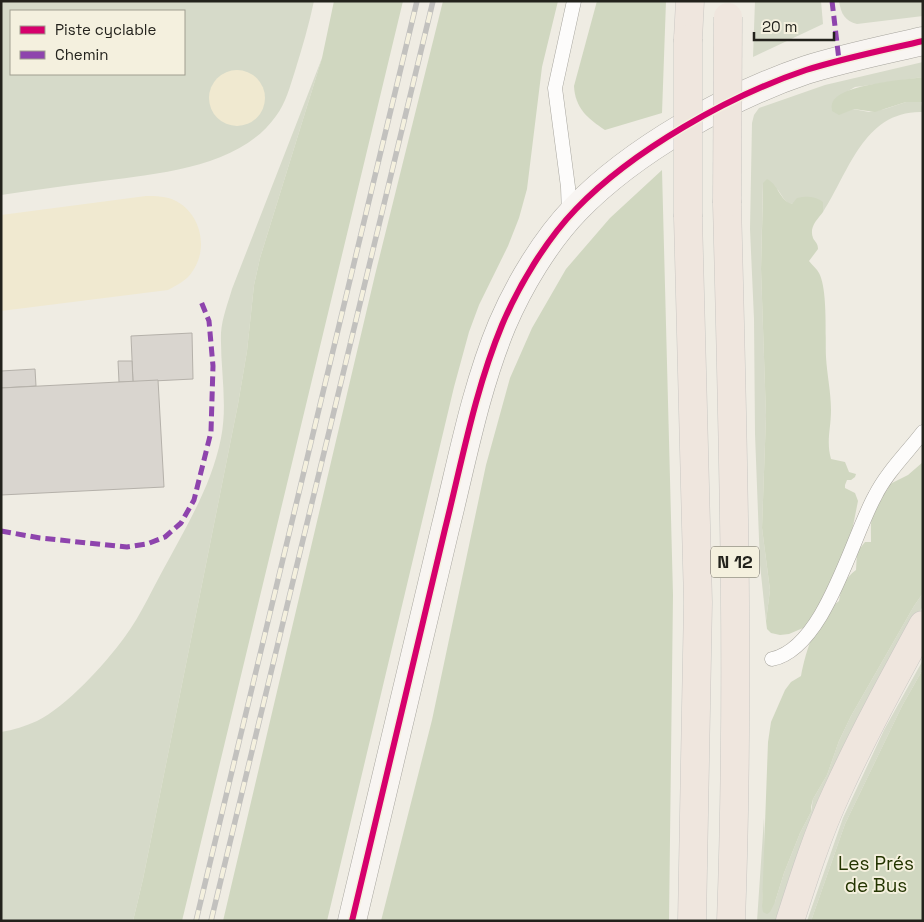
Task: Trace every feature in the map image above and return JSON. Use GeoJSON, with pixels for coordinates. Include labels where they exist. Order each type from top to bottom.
{"type":"FeatureCollection","features":[{"type":"Feature","properties":{"kind":"highway","name":"N 12"},"geometry":{"type":"LineString","coordinates":[[690,1],[688,39],[688,216],[698,602],[692,921]]}},
{"type":"Feature","properties":{"kind":"highway","name":"N 12"},"geometry":{"type":"LineString","coordinates":[[728,9],[727,203],[736,583],[734,825],[731,921]]}},
{"type":"Feature","properties":{"kind":"highway"},"geometry":{"type":"LineString","coordinates":[[790,921],[811,856],[836,793],[871,720],[923,625]]}},
{"type":"Feature","properties":{"kind":"street"},"geometry":{"type":"LineString","coordinates":[[352,921],[430,588],[480,389],[494,346],[510,307],[539,257],[569,216],[616,173],[676,132],[721,106],[821,65],[923,41]]}},
{"type":"Feature","properties":{"kind":"lane"},"geometry":{"type":"LineString","coordinates":[[569,216],[568,187],[555,88],[574,1]]}},
{"type":"Feature","properties":{"kind":"lane"},"geometry":{"type":"LineString","coordinates":[[772,658],[793,649],[808,632],[830,597],[847,564],[866,513],[876,494],[923,432]]}},
{"type":"Feature","properties":{"kind":"green space"},"geometry":{"type":"Polygon","coordinates":[[[1,1],[314,1],[298,62],[282,106],[260,134],[240,148],[194,166],[143,176],[1,195],[1,1]]]}},
{"type":"Feature","properties":{"kind":"green space"},"geometry":{"type":"Polygon","coordinates":[[[334,1],[403,1],[182,921],[133,921],[238,404],[247,351],[254,285],[260,258],[322,58],[334,1]]]}},
{"type":"Feature","properties":{"kind":"green space"},"geometry":{"type":"Polygon","coordinates":[[[443,1],[558,1],[542,67],[527,189],[519,218],[508,246],[479,305],[469,332],[454,387],[327,921],[223,921],[375,275],[443,1]]]}},
{"type":"Feature","properties":{"kind":"green space"},"geometry":{"type":"Polygon","coordinates":[[[597,1],[666,1],[662,113],[605,130],[593,122],[580,107],[574,86],[597,1]]]}},
{"type":"Feature","properties":{"kind":"green space"},"geometry":{"type":"Polygon","coordinates":[[[755,1],[821,1],[823,24],[753,57],[755,1]]]}},
{"type":"Feature","properties":{"kind":"green space"},"geometry":{"type":"Polygon","coordinates":[[[839,1],[923,1],[923,16],[857,24],[849,21],[844,16],[839,1]]]}},
{"type":"Feature","properties":{"kind":"green space"},"geometry":{"type":"Polygon","coordinates":[[[322,58],[260,258],[254,285],[247,351],[238,404],[133,921],[1,921],[1,732],[28,725],[60,706],[106,660],[137,619],[200,501],[217,455],[223,425],[224,399],[221,333],[225,311],[322,58]]]}},
{"type":"Feature","properties":{"kind":"green space"},"geometry":{"type":"Polygon","coordinates":[[[923,62],[923,77],[855,87],[848,91],[853,109],[869,112],[906,102],[921,102],[923,112],[903,114],[886,121],[872,132],[851,162],[823,212],[823,202],[789,204],[778,190],[763,183],[761,269],[766,416],[762,528],[770,590],[766,621],[760,565],[750,229],[752,123],[754,115],[759,108],[825,85],[923,62]]]}},
{"type":"Feature","properties":{"kind":"green space"},"geometry":{"type":"Polygon","coordinates":[[[923,77],[923,102],[906,102],[875,112],[854,109],[839,115],[832,111],[832,105],[837,97],[858,87],[923,77]]]}},
{"type":"Feature","properties":{"kind":"green space"},"geometry":{"type":"Polygon","coordinates":[[[662,170],[673,595],[669,921],[381,921],[432,720],[486,465],[510,378],[532,328],[566,269],[610,218],[662,170]]]}},
{"type":"Feature","properties":{"kind":"green space"},"geometry":{"type":"Polygon","coordinates":[[[767,179],[771,181],[785,200],[792,204],[797,198],[804,197],[814,198],[823,202],[823,212],[812,230],[818,249],[809,261],[819,273],[824,290],[826,357],[831,403],[830,453],[831,459],[845,462],[849,472],[856,474],[851,480],[847,480],[845,488],[855,493],[858,501],[851,536],[833,578],[813,617],[803,628],[789,634],[780,635],[771,633],[767,629],[766,621],[770,590],[762,528],[766,416],[761,269],[763,183],[767,179]]]}},
{"type":"Feature","properties":{"kind":"green space"},"geometry":{"type":"Polygon","coordinates":[[[923,462],[923,593],[851,716],[839,741],[827,775],[813,799],[811,812],[800,833],[784,873],[775,902],[767,914],[763,912],[762,906],[768,742],[771,722],[785,690],[791,682],[801,676],[809,645],[818,625],[839,601],[844,584],[856,570],[857,552],[865,542],[871,542],[871,521],[875,505],[887,491],[890,484],[908,475],[923,462]]]}},
{"type":"Feature","properties":{"kind":"green space"},"geometry":{"type":"Polygon","coordinates":[[[923,593],[923,606],[889,666],[779,921],[757,921],[764,818],[765,858],[762,906],[775,902],[800,833],[811,812],[813,799],[827,775],[839,741],[851,716],[923,593]]]}},
{"type":"Feature","properties":{"kind":"green space"},"geometry":{"type":"Polygon","coordinates":[[[923,660],[923,669],[902,706],[845,824],[811,921],[807,921],[843,818],[884,730],[923,660]]]}},
{"type":"Feature","properties":{"kind":"green space","name":"Les Prés de Bus"},"geometry":{"type":"Polygon","coordinates":[[[923,669],[923,921],[811,921],[845,824],[902,706],[923,669]]]}},
{"type":"Feature","properties":{"kind":"sand"},"geometry":{"type":"Polygon","coordinates":[[[231,70],[243,70],[257,78],[265,92],[263,109],[257,118],[243,126],[231,126],[221,121],[214,114],[209,104],[209,92],[214,82],[221,75],[231,70]]]}},
{"type":"Feature","properties":{"kind":"sand"},"geometry":{"type":"Polygon","coordinates":[[[146,196],[165,197],[176,201],[185,207],[197,223],[201,243],[200,253],[192,272],[184,280],[168,290],[1,311],[1,215],[146,196]]]}},
{"type":"Feature","properties":{"kind":"building"},"geometry":{"type":"Polygon","coordinates":[[[192,333],[193,379],[133,382],[131,336],[192,333]]]}},
{"type":"Feature","properties":{"kind":"building"},"geometry":{"type":"Polygon","coordinates":[[[118,361],[132,361],[133,382],[119,382],[118,361]]]}},
{"type":"Feature","properties":{"kind":"building"},"geometry":{"type":"Polygon","coordinates":[[[35,369],[36,386],[1,388],[1,371],[35,369]]]}},
{"type":"Feature","properties":{"kind":"building"},"geometry":{"type":"Polygon","coordinates":[[[158,380],[164,487],[1,495],[1,388],[158,380]]]}},
{"type":"Feature","properties":{"kind":"railway"},"geometry":{"type":"LineString","coordinates":[[196,921],[417,1]]}},
{"type":"Feature","properties":{"kind":"railway"},"geometry":{"type":"LineString","coordinates":[[211,921],[433,1]]}},
{"type":"Feature","properties":{"kind":"marked path"},"geometry":{"type":"LineString","coordinates":[[832,1],[839,60]]}},
{"type":"Feature","properties":{"kind":"marked path"},"geometry":{"type":"LineString","coordinates":[[1,531],[40,538],[127,547],[147,544],[165,537],[181,523],[194,500],[211,432],[213,366],[209,321],[200,299]]}},
{"type":"Feature","properties":{"kind":"cycle path"},"geometry":{"type":"LineString","coordinates":[[352,921],[477,400],[492,350],[502,325],[534,264],[565,221],[599,187],[625,166],[684,127],[746,94],[806,70],[923,41]]}}]}
